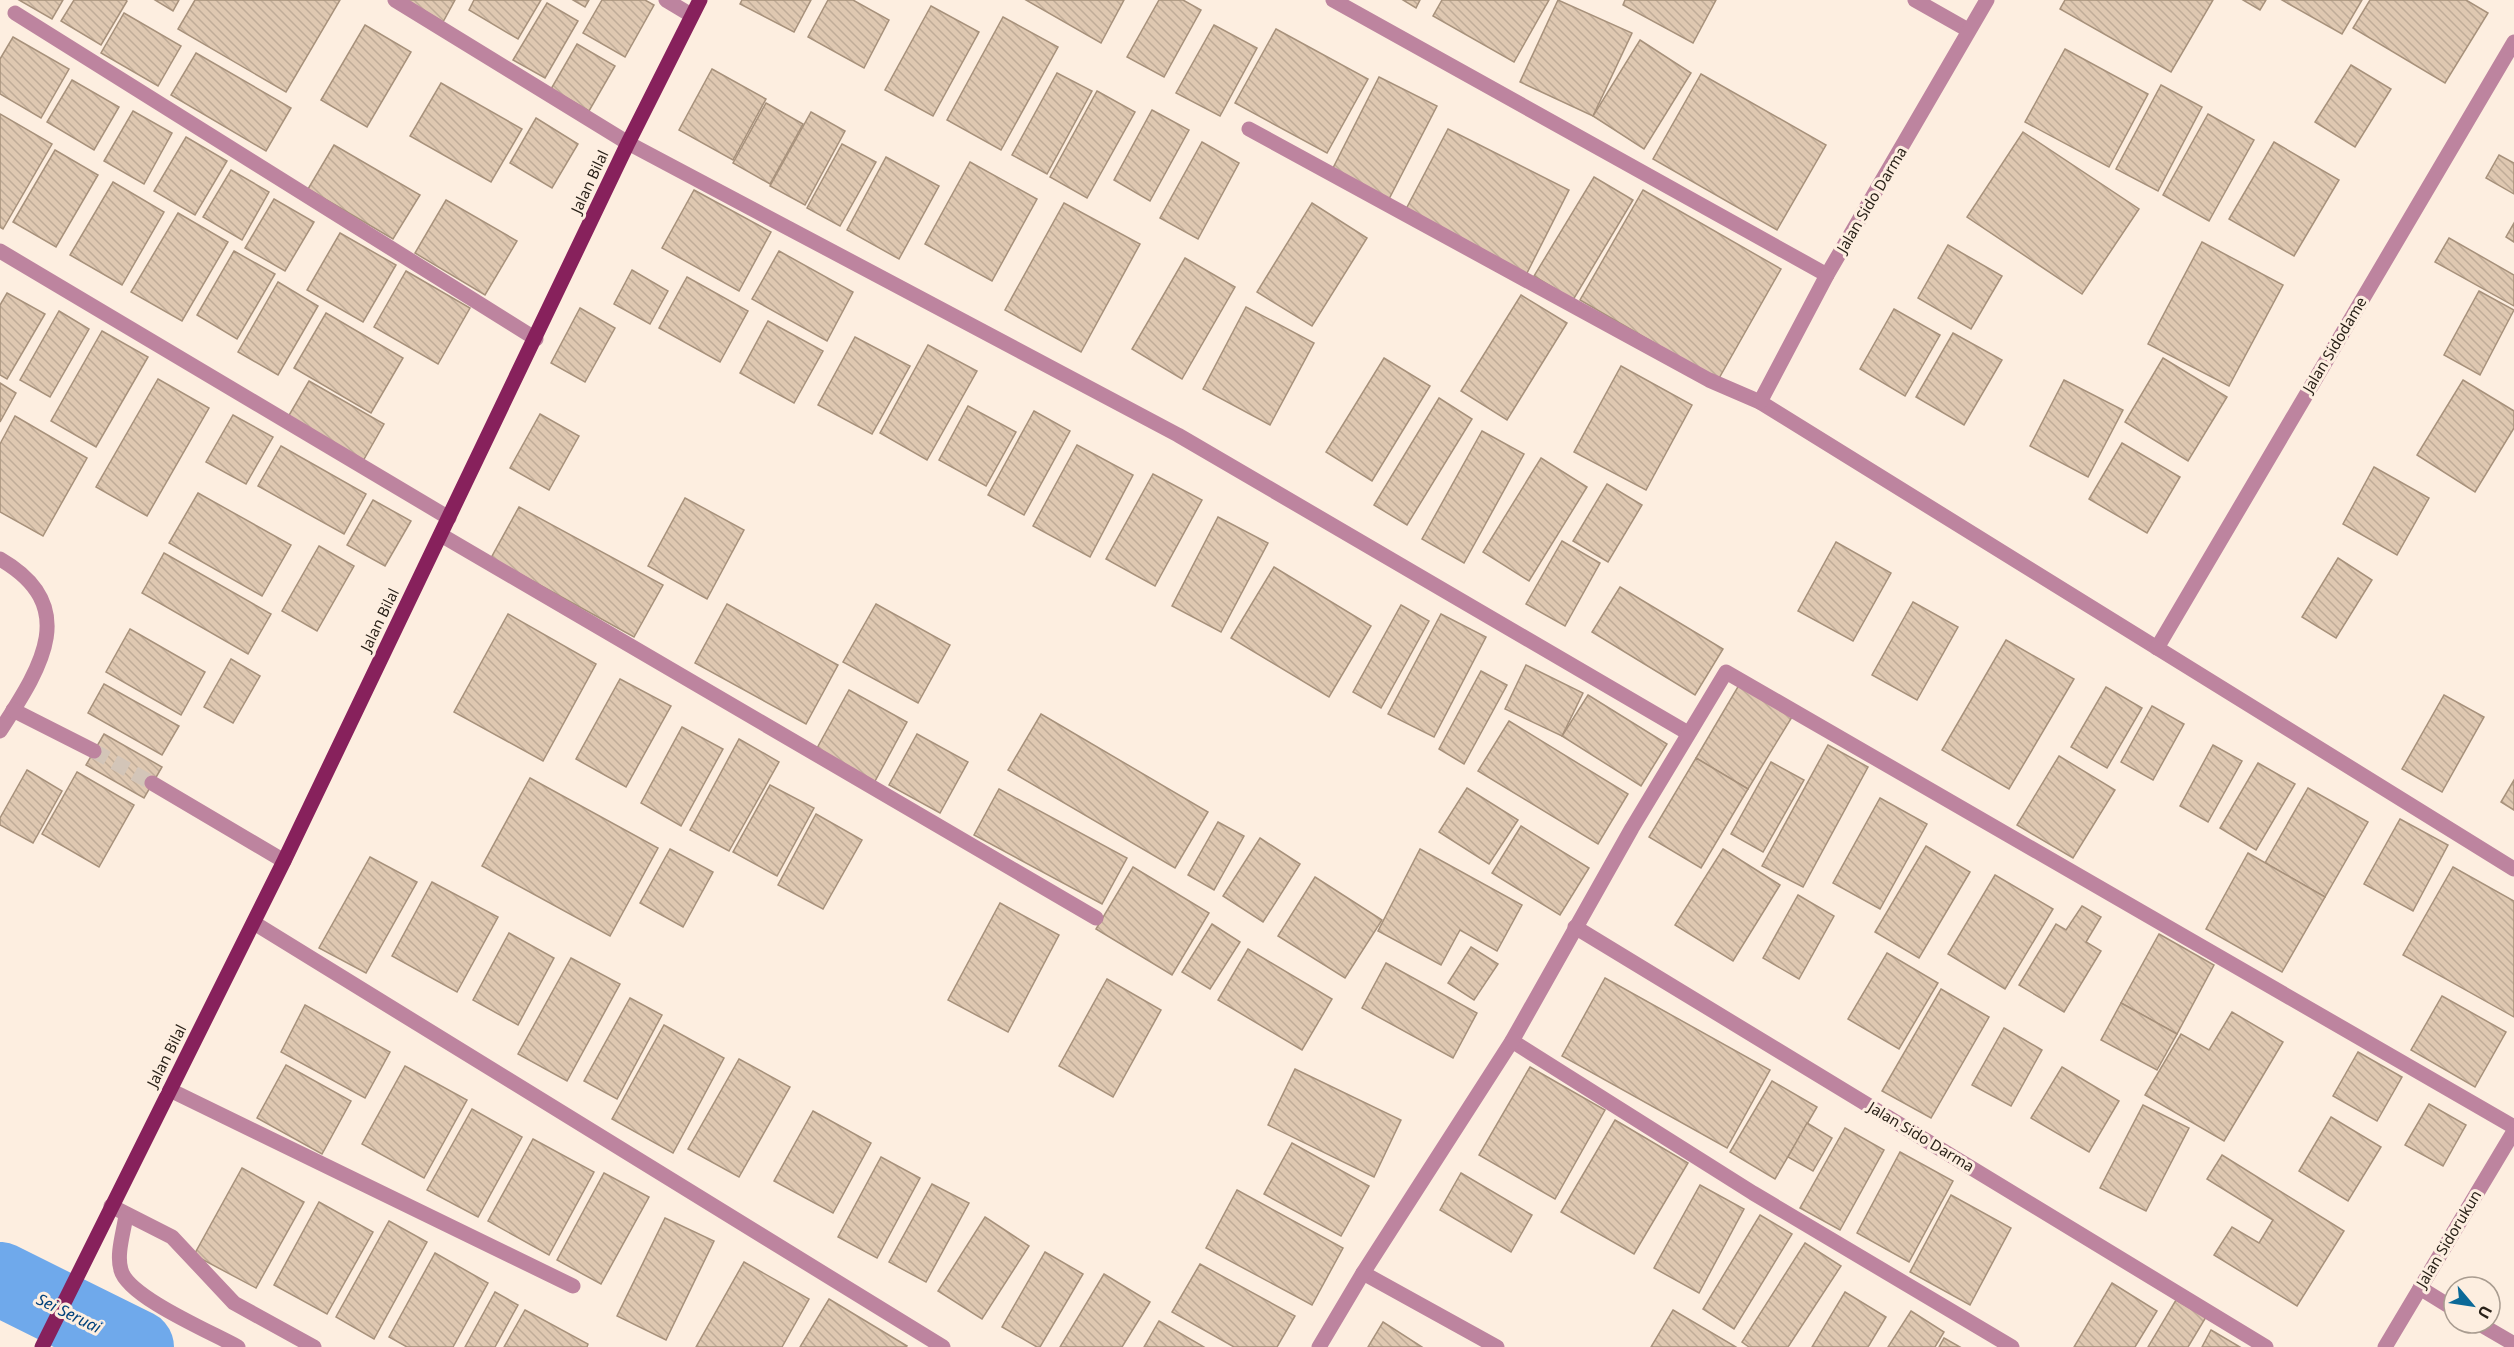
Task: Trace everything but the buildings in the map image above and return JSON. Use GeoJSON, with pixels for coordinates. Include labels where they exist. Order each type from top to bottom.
{"type":"FeatureCollection","features":[{"type":"Feature","properties":{"kind":"main road","name":"Jalan Bilal"},"geometry":{"type":"LineString","coordinates":[[42,1347],[86,1253],[254,923],[628,143],[700,0]]}},
{"type":"Feature","properties":{"kind":"street"},"geometry":{"type":"LineString","coordinates":[[395,0],[628,143],[1178,435],[1688,733]]}},
{"type":"Feature","properties":{"kind":"street"},"geometry":{"type":"LineString","coordinates":[[666,0],[691,15]]}},
{"type":"Feature","properties":{"kind":"street"},"geometry":{"type":"LineString","coordinates":[[1333,0],[1827,274]]}},
{"type":"Feature","properties":{"kind":"street"},"geometry":{"type":"LineString","coordinates":[[1915,0],[1968,30]]}},
{"type":"Feature","properties":{"kind":"street","name":"Jalan Sido Darma"},"geometry":{"type":"LineString","coordinates":[[1760,402],[1827,274],[1916,126],[1968,30],[1987,0]]}},
{"type":"Feature","properties":{"kind":"street"},"geometry":{"type":"LineString","coordinates":[[15,14],[536,339]]}},
{"type":"Feature","properties":{"kind":"street","name":"Jalan Sidodame"},"geometry":{"type":"LineString","coordinates":[[2157,648],[2514,42]]}},
{"type":"Feature","properties":{"kind":"street"},"geometry":{"type":"LineString","coordinates":[[1249,129],[1709,380],[1760,402],[2514,868]]}},
{"type":"Feature","properties":{"kind":"street"},"geometry":{"type":"LineString","coordinates":[[0,251],[449,518]]}},
{"type":"Feature","properties":{"kind":"street"},"geometry":{"type":"LineString","coordinates":[[441,536],[1096,918]]}},
{"type":"Feature","properties":{"kind":"street"},"geometry":{"type":"LineString","coordinates":[[0,559],[17,569],[37,588],[46,607],[48,627],[37,669],[0,731]]}},
{"type":"Feature","properties":{"kind":"street"},"geometry":{"type":"LineString","coordinates":[[1319,1347],[1363,1273],[1512,1041],[1575,927],[1726,672],[2514,1129]]}},
{"type":"Feature","properties":{"kind":"street"},"geometry":{"type":"LineString","coordinates":[[13,710],[94,751]]}},
{"type":"Feature","properties":{"kind":"street"},"geometry":{"type":"LineString","coordinates":[[152,783],[284,861]]}},
{"type":"Feature","properties":{"kind":"street"},"geometry":{"type":"LineString","coordinates":[[254,923],[943,1347]]}},
{"type":"Feature","properties":{"kind":"street","name":"Jalan Sido Darma"},"geometry":{"type":"LineString","coordinates":[[1575,927],[2266,1347]]}},
{"type":"Feature","properties":{"kind":"street"},"geometry":{"type":"LineString","coordinates":[[1512,1041],[1753,1193],[2012,1347]]}},
{"type":"Feature","properties":{"kind":"street"},"geometry":{"type":"LineString","coordinates":[[170,1090],[573,1286]]}},
{"type":"Feature","properties":{"kind":"street","name":"Jalan Sidorukun"},"geometry":{"type":"LineString","coordinates":[[2385,1347],[2514,1129]]}},
{"type":"Feature","properties":{"kind":"street"},"geometry":{"type":"LineString","coordinates":[[111,1206],[172,1237],[234,1303],[314,1347]]}},
{"type":"Feature","properties":{"kind":"street"},"geometry":{"type":"LineString","coordinates":[[126,1215],[120,1268],[124,1278],[134,1290],[150,1301],[238,1347]]}},
{"type":"Feature","properties":{"kind":"street"},"geometry":{"type":"LineString","coordinates":[[1363,1273],[1497,1347]]}},
{"type":"Feature","properties":{"kind":"street"},"geometry":{"type":"LineString","coordinates":[[2420,1288],[2442,1302]]}},
{"type":"Feature","properties":{"kind":"street"},"geometry":{"type":"LineString","coordinates":[[2499,1335],[2514,1344]]}},
{"type":"Feature","properties":{"kind":"waterway","name":"Sei Seruai"},"geometry":{"type":"LineString","coordinates":[[0,1279],[137,1347]]}},
{"type":"Feature","properties":{"kind":"tunnel"},"geometry":{"type":"LineString","coordinates":[[94,751],[152,783]]}}]}
